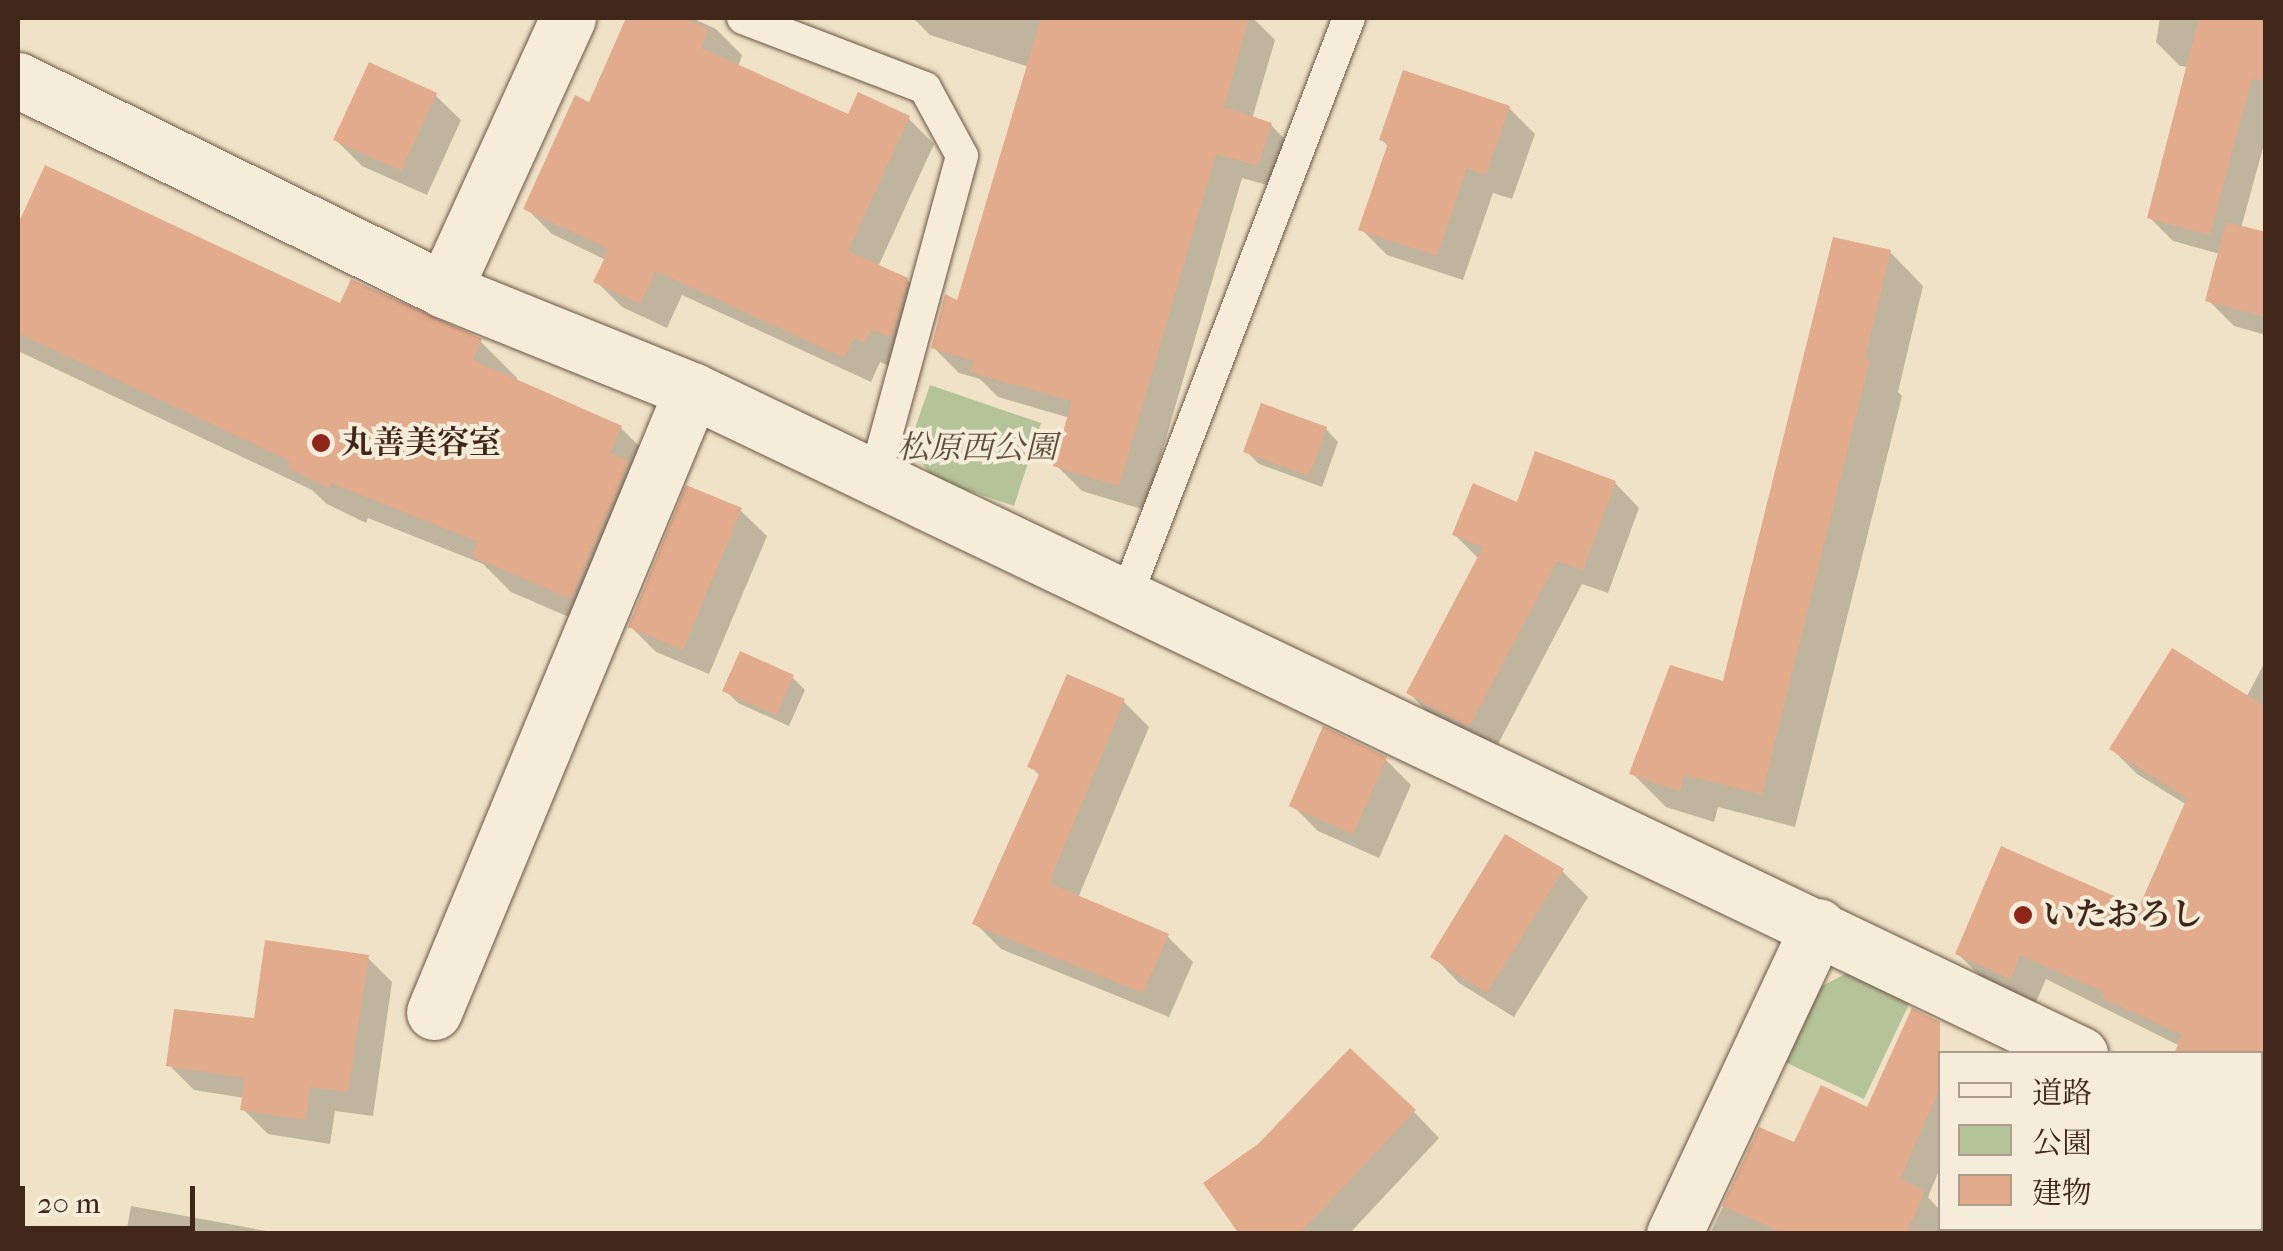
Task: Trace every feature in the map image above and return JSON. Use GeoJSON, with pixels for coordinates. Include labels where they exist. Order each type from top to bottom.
{"type":"FeatureCollection","features":[{"type":"Feature","properties":{"kind":"street"},"geometry":{"type":"LineString","coordinates":[[444,290],[568,18]]}},
{"type":"Feature","properties":{"kind":"street"},"geometry":{"type":"LineString","coordinates":[[18,80],[444,290],[692,390],[2074,1051]]}},
{"type":"Feature","properties":{"kind":"street"},"geometry":{"type":"LineString","coordinates":[[434,1012],[692,390]]}},
{"type":"Feature","properties":{"kind":"street"},"geometry":{"type":"LineString","coordinates":[[1674,1234],[1818,926]]}},
{"type":"Feature","properties":{"kind":"lane"},"geometry":{"type":"LineString","coordinates":[[744,18],[925,88],[962,156],[875,477]]}},
{"type":"Feature","properties":{"kind":"lane"},"geometry":{"type":"LineString","coordinates":[[1126,597],[1350,18]]}},
{"type":"Feature","properties":{"kind":"green space","name":"松原西公園"},"geometry":{"type":"Polygon","coordinates":[[[930,385],[1041,423],[1014,506],[934,479],[909,446],[930,385]]]}},
{"type":"Feature","properties":{"kind":"green space"},"geometry":{"type":"Polygon","coordinates":[[[1851,971],[1911,1000],[1864,1099],[1772,1056],[1801,997],[1851,971]]]}},
{"type":"Feature","properties":{"kind":"building"},"geometry":{"type":"Polygon","coordinates":[[[626,18],[683,18],[709,29],[701,48],[848,114],[858,92],[910,116],[848,251],[908,278],[892,337],[871,330],[865,343],[854,338],[844,358],[656,271],[640,304],[593,282],[609,249],[523,209],[575,95],[589,102],[626,18]]]}},
{"type":"Feature","properties":{"kind":"building"},"geometry":{"type":"Polygon","coordinates":[[[1041,18],[1249,18],[1224,107],[1272,123],[1258,166],[1216,154],[1119,486],[1053,466],[1072,401],[970,372],[974,361],[931,348],[945,294],[957,300],[1041,18]]]}},
{"type":"Feature","properties":{"kind":"building"},"geometry":{"type":"Polygon","coordinates":[[[2199,18],[2266,18],[2266,82],[2252,78],[2210,235],[2147,218],[2199,18]]]}},
{"type":"Feature","properties":{"kind":"building"},"geometry":{"type":"Polygon","coordinates":[[[369,62],[437,93],[401,171],[333,140],[369,62]]]}},
{"type":"Feature","properties":{"kind":"building"},"geometry":{"type":"Polygon","coordinates":[[[1403,70],[1510,106],[1486,175],[1467,168],[1437,256],[1358,230],[1388,143],[1379,140],[1403,70]]]}},
{"type":"Feature","properties":{"kind":"building"},"geometry":{"type":"Polygon","coordinates":[[[45,165],[340,303],[351,279],[482,339],[473,360],[622,426],[610,453],[629,461],[571,599],[471,556],[478,542],[331,483],[329,488],[287,468],[290,461],[18,333],[18,224],[45,165]]]}},
{"type":"Feature","properties":{"kind":"building"},"geometry":{"type":"Polygon","coordinates":[[[2226,222],[2266,232],[2266,317],[2205,301],[2226,222]]]}},
{"type":"Feature","properties":{"kind":"building"},"geometry":{"type":"Polygon","coordinates":[[[1833,237],[1891,250],[1865,359],[1870,360],[1762,795],[1685,775],[1680,791],[1629,774],[1670,665],[1723,681],[1833,237]]]}},
{"type":"Feature","properties":{"kind":"building"},"geometry":{"type":"Polygon","coordinates":[[[1261,403],[1327,427],[1309,476],[1243,452],[1261,403]]]}},
{"type":"Feature","properties":{"kind":"building"},"geometry":{"type":"Polygon","coordinates":[[[1535,451],[1616,481],[1583,570],[1557,561],[1469,727],[1406,693],[1483,547],[1452,535],[1473,483],[1517,502],[1535,451]]]}},
{"type":"Feature","properties":{"kind":"building"},"geometry":{"type":"Polygon","coordinates":[[[686,485],[742,508],[683,650],[628,627],[686,485]]]}},
{"type":"Feature","properties":{"kind":"building"},"geometry":{"type":"Polygon","coordinates":[[[2172,648],[2266,707],[2266,1054],[2175,1051],[2182,1035],[2102,998],[2104,992],[2020,955],[2011,979],[1955,954],[2001,846],[2139,907],[2187,798],[2109,749],[2172,648]]]}},
{"type":"Feature","properties":{"kind":"building"},"geometry":{"type":"Polygon","coordinates":[[[740,651],[794,675],[776,715],[722,691],[740,651]]]}},
{"type":"Feature","properties":{"kind":"building"},"geometry":{"type":"Polygon","coordinates":[[[1067,674],[1125,699],[1049,883],[1169,934],[1143,993],[972,924],[1040,772],[1027,767],[1067,674]]]}},
{"type":"Feature","properties":{"kind":"building"},"geometry":{"type":"Polygon","coordinates":[[[1323,726],[1387,757],[1353,834],[1289,806],[1323,726]]]}},
{"type":"Feature","properties":{"kind":"building"},"geometry":{"type":"Polygon","coordinates":[[[1505,834],[1564,869],[1487,993],[1430,957],[1505,834]]]}},
{"type":"Feature","properties":{"kind":"building"},"geometry":{"type":"Polygon","coordinates":[[[265,940],[369,955],[348,1092],[310,1087],[306,1120],[240,1110],[245,1078],[166,1066],[174,1009],[254,1018],[265,940]]]}},
{"type":"Feature","properties":{"kind":"building"},"geometry":{"type":"Polygon","coordinates":[[[1912,1008],[1940,1022],[1938,1093],[1900,1179],[1925,1191],[1906,1234],[1786,1234],[1722,1206],[1759,1127],[1794,1142],[1821,1085],[1867,1107],[1912,1008]]]}},
{"type":"Feature","properties":{"kind":"building"},"geometry":{"type":"Polygon","coordinates":[[[1350,1048],[1416,1110],[1299,1234],[1239,1234],[1203,1183],[1258,1144],[1350,1048]]]}},
{"type":"Feature","properties":{"kind":"place","name":"丸善美容室"},"geometry":{"type":"Point","coordinates":[321,443]}},
{"type":"Feature","properties":{"kind":"place","name":"いたおろし"},"geometry":{"type":"Point","coordinates":[2023,915]}}]}
